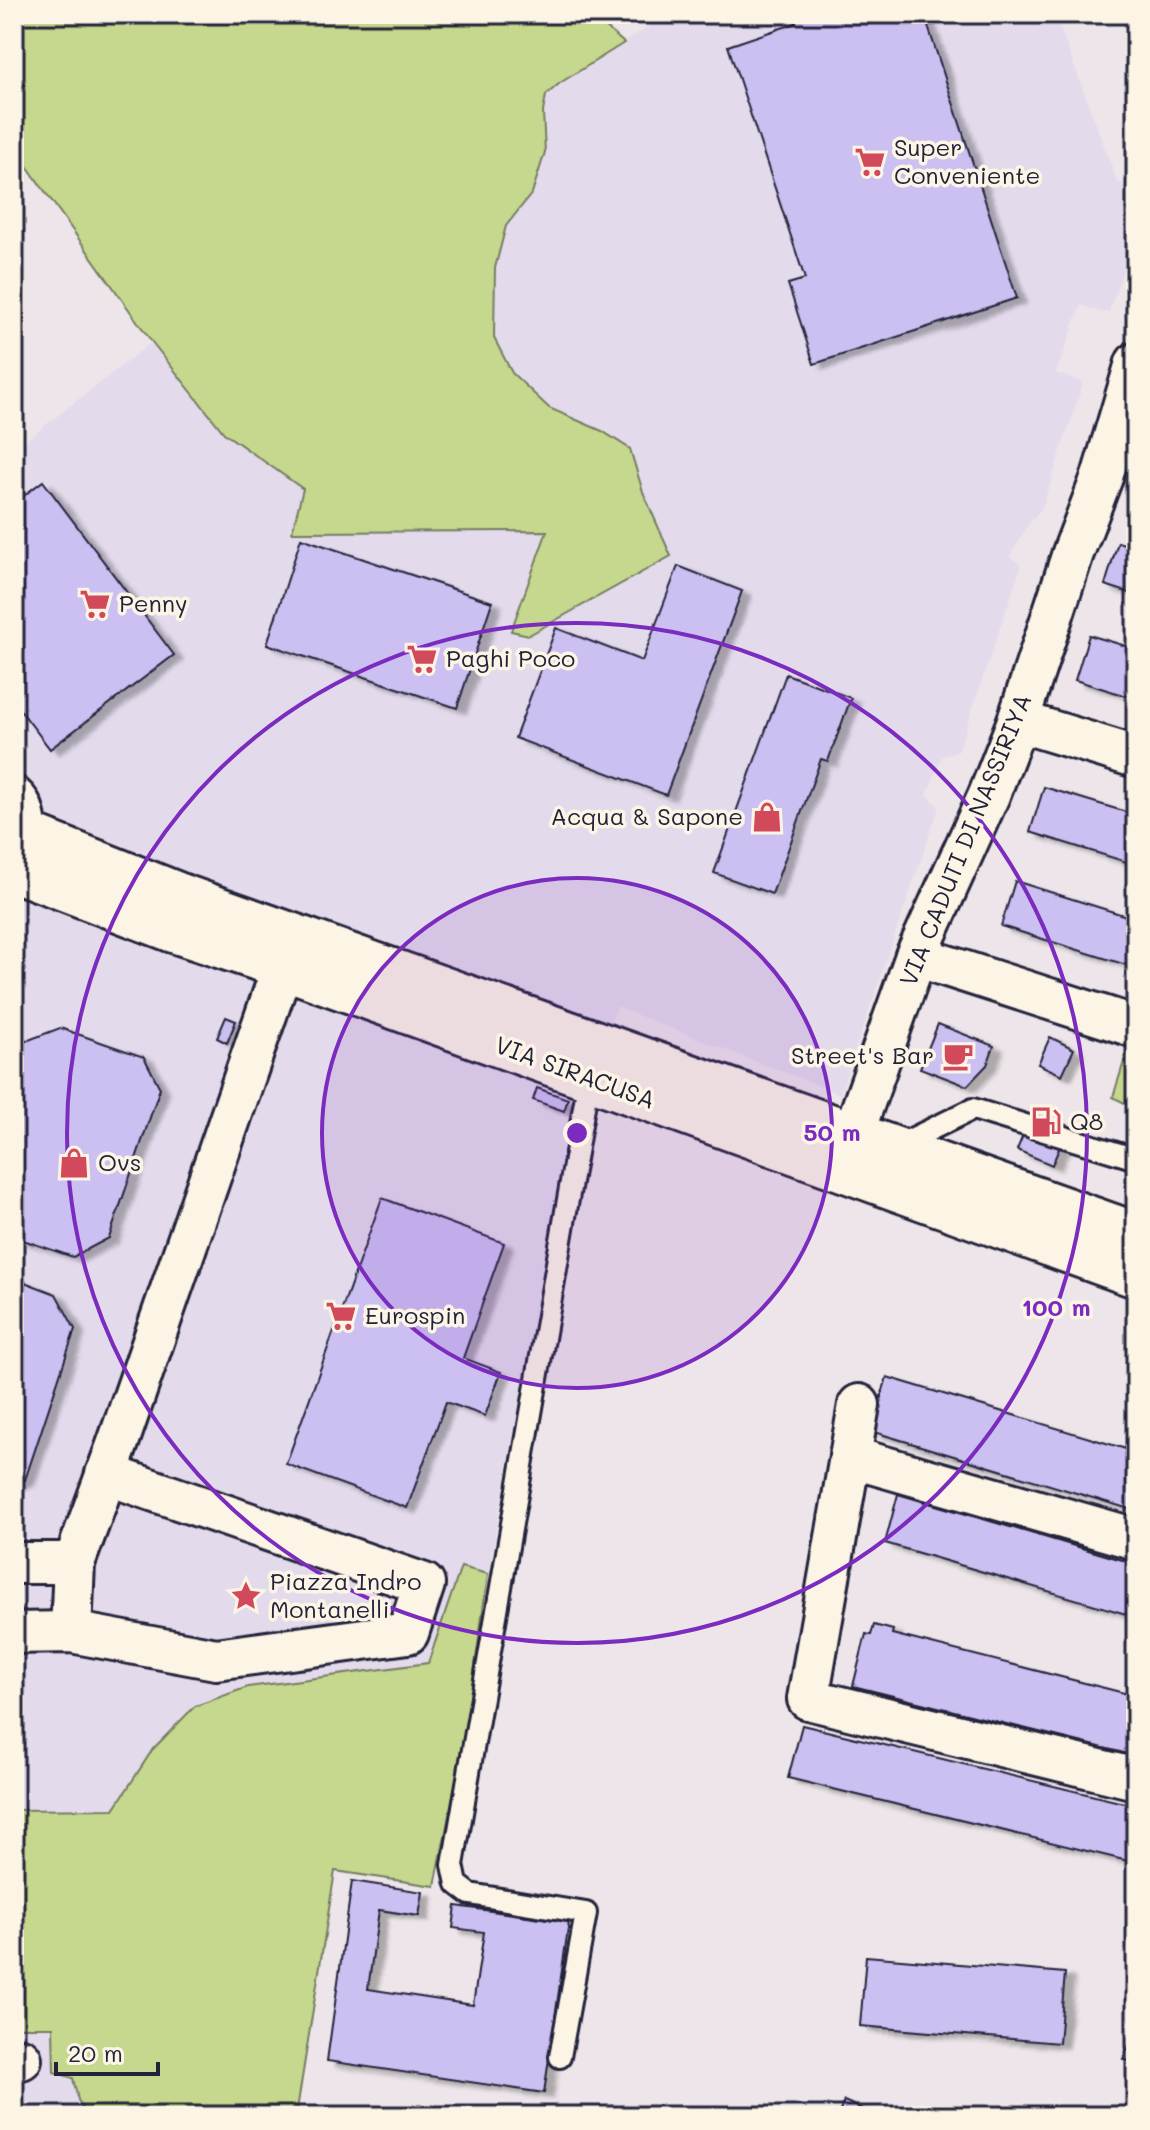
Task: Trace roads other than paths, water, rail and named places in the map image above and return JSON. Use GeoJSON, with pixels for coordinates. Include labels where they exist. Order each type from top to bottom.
{"type":"FeatureCollection","features":[{"type":"Feature","properties":{"kind":"main road","name":"VIA SIRACUSA"},"geometry":{"type":"LineString","coordinates":[[22,846],[171,929],[283,966],[1136,1275]]}},
{"type":"Feature","properties":{"kind":"main road","name":"VIA SIRACUSA"},"geometry":{"type":"LineString","coordinates":[[22,846],[180,896],[1136,1235]]}},
{"type":"Feature","properties":{"kind":"street","name":"VIA CADUTI DI NASSIRIYA"},"geometry":{"type":"LineString","coordinates":[[873,1141],[916,956],[989,795],[1018,721],[1073,553],[1119,482],[1136,363]]}},
{"type":"Feature","properties":{"kind":"street"},"geometry":{"type":"LineString","coordinates":[[1018,721],[1136,757]]}},
{"type":"Feature","properties":{"kind":"street"},"geometry":{"type":"LineString","coordinates":[[916,956],[1136,1027]]}},
{"type":"Feature","properties":{"kind":"street"},"geometry":{"type":"LineString","coordinates":[[71,1632],[74,1563],[283,966]]}},
{"type":"Feature","properties":{"kind":"street"},"geometry":{"type":"LineString","coordinates":[[859,1405],[808,1699],[1136,1779]]}},
{"type":"Feature","properties":{"kind":"street"},"geometry":{"type":"LineString","coordinates":[[850,1457],[1136,1539]]}},
{"type":"Feature","properties":{"kind":"street"},"geometry":{"type":"LineString","coordinates":[[14,1633],[71,1632],[216,1659],[408,1633],[424,1584],[106,1474]]}},
{"type":"Feature","properties":{"kind":"street"},"geometry":{"type":"LineString","coordinates":[[14,1563],[74,1563]]}},
{"type":"Feature","properties":{"kind":"lane"},"geometry":{"type":"LineString","coordinates":[[14,785],[22,790],[34,808],[22,846]]}},
{"type":"Feature","properties":{"kind":"lane"},"geometry":{"type":"LineString","coordinates":[[560,2057],[586,1913],[470,1894],[457,1884],[453,1865],[589,1078]]}},
{"type":"Feature","properties":{"kind":"lane"},"geometry":{"type":"LineString","coordinates":[[873,1141],[973,1109],[1136,1159]]}},
{"type":"Feature","properties":{"kind":"place","name":"Super Conveniente"},"geometry":{"type":"Point","coordinates":[870,162]}},
{"type":"Feature","properties":{"kind":"place","name":"Penny"},"geometry":{"type":"Point","coordinates":[95,604]}},
{"type":"Feature","properties":{"kind":"place","name":"Paghi Poco"},"geometry":{"type":"Point","coordinates":[422,659]}},
{"type":"Feature","properties":{"kind":"place","name":"Acqua & Sapone"},"geometry":{"type":"Point","coordinates":[767,817]}},
{"type":"Feature","properties":{"kind":"place","name":"Street's Bar"},"geometry":{"type":"Point","coordinates":[958,1056]}},
{"type":"Feature","properties":{"kind":"place","name":"Q8"},"geometry":{"type":"Point","coordinates":[1046,1122]}},
{"type":"Feature","properties":{"kind":"place","name":"Ovs"},"geometry":{"type":"Point","coordinates":[74,1163]}},
{"type":"Feature","properties":{"kind":"place","name":"Eurospin"},"geometry":{"type":"Point","coordinates":[341,1316]}},
{"type":"Feature","properties":{"kind":"place","name":"Piazza Indro Montanelli"},"geometry":{"type":"Point","coordinates":[246,1596]}}]}
